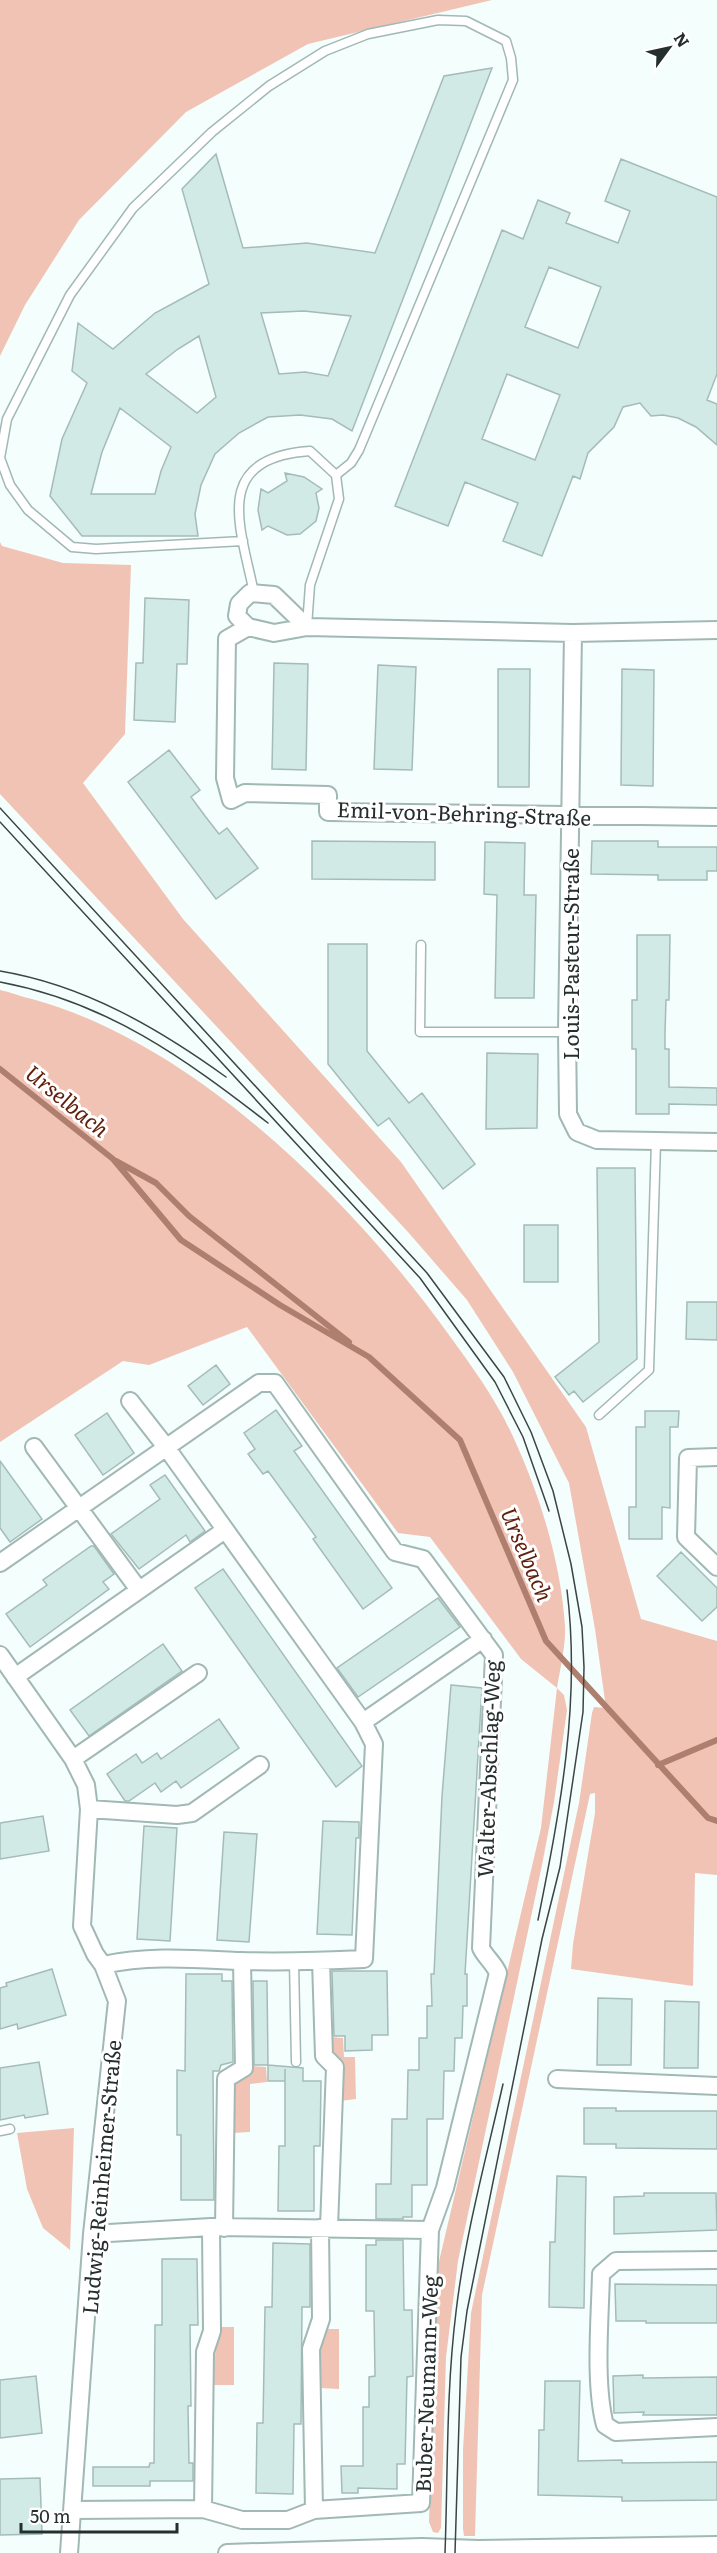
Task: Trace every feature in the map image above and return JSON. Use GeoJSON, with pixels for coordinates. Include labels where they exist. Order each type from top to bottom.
{"type":"FeatureCollection","features":[{"type":"Feature","properties":{"kind":"street"},"geometry":{"type":"LineString","coordinates":[[307,627],[274,595],[250,593],[239,604],[237,616],[248,627],[274,633],[307,627],[573,633],[717,630]]}},
{"type":"Feature","properties":{"kind":"street","name":"Emil-von-Behring-Straße"},"geometry":{"type":"LineString","coordinates":[[248,627],[227,639],[225,778],[231,800],[245,793],[328,795],[328,812],[441,816],[570,815],[717,818]]}},
{"type":"Feature","properties":{"kind":"street","name":"Louis-Pasteur-Straße"},"geometry":{"type":"LineString","coordinates":[[573,633],[567,1032],[568,1114],[578,1132],[597,1140],[717,1142]]}},
{"type":"Feature","properties":{"kind":"street","name":"Walter-Abschlag-Weg"},"geometry":{"type":"LineString","coordinates":[[0,1563],[259,1383],[275,1383],[394,1552],[423,1558],[494,1655],[481,1948],[486,1957]]}},
{"type":"Feature","properties":{"kind":"street"},"geometry":{"type":"LineString","coordinates":[[103,1965],[121,1961],[176,1957],[242,1961],[364,1959],[374,1744],[363,1722],[166,1447],[130,1401]]}},
{"type":"Feature","properties":{"kind":"street"},"geometry":{"type":"LineString","coordinates":[[34,1447],[138,1590]]}},
{"type":"Feature","properties":{"kind":"street"},"geometry":{"type":"LineString","coordinates":[[717,1457],[688,1458],[686,1537],[717,1567]]}},
{"type":"Feature","properties":{"kind":"street"},"geometry":{"type":"LineString","coordinates":[[15,1677],[225,1530]]}},
{"type":"Feature","properties":{"kind":"street"},"geometry":{"type":"LineString","coordinates":[[363,1722],[483,1639]]}},
{"type":"Feature","properties":{"kind":"street","name":"Ludwig-Reinheimer-Straße"},"geometry":{"type":"LineString","coordinates":[[0,1655],[74,1759],[86,1785],[89,1809],[82,1926],[95,1954],[103,1965],[117,2001],[92,2234],[74,2510],[69,2553]]}},
{"type":"Feature","properties":{"kind":"street"},"geometry":{"type":"LineString","coordinates":[[74,1759],[198,1673]]}},
{"type":"Feature","properties":{"kind":"street"},"geometry":{"type":"LineString","coordinates":[[89,1809],[177,1815],[192,1813],[260,1765]]}},
{"type":"Feature","properties":{"kind":"street","name":"Buber-Neumann-Weg"},"geometry":{"type":"LineString","coordinates":[[74,2510],[203,2509],[242,2520],[288,2520],[314,2510],[421,2503],[430,2230],[445,2188],[498,1973],[495,1964],[486,1957]]}},
{"type":"Feature","properties":{"kind":"street"},"geometry":{"type":"LineString","coordinates":[[203,2509],[205,2352],[212,2331],[226,2079],[244,2068],[242,1961]]}},
{"type":"Feature","properties":{"kind":"street"},"geometry":{"type":"LineString","coordinates":[[314,2510],[311,2349],[321,2319],[324,2228],[335,2067],[324,2056],[321,1961]]}},
{"type":"Feature","properties":{"kind":"street"},"geometry":{"type":"LineString","coordinates":[[557,2079],[717,2086]]}},
{"type":"Feature","properties":{"kind":"street"},"geometry":{"type":"LineString","coordinates":[[92,2234],[218,2228],[430,2230]]}},
{"type":"Feature","properties":{"kind":"street"},"geometry":{"type":"LineString","coordinates":[[717,2260],[616,2261],[601,2274],[600,2340],[601,2409],[605,2425],[616,2432],[717,2427]]}},
{"type":"Feature","properties":{"kind":"street"},"geometry":{"type":"LineString","coordinates":[[227,2553],[422,2547],[479,2550],[717,2545]]}},
{"type":"Feature","properties":{"kind":"lane"},"geometry":{"type":"LineString","coordinates":[[243,541],[96,549],[72,547],[28,510],[10,485],[0,458],[7,419],[70,295],[133,208],[212,132],[269,86],[325,51],[368,34],[405,25],[438,20],[466,21],[506,41],[512,58],[513,80],[359,450],[351,464],[336,475]]}},
{"type":"Feature","properties":{"kind":"lane"},"geometry":{"type":"LineString","coordinates":[[254,593],[238,504],[242,486],[260,463],[284,453],[310,451],[336,475],[339,500],[310,585],[307,627]]}},
{"type":"Feature","properties":{"kind":"lane"},"geometry":{"type":"LineString","coordinates":[[421,945],[420,1032],[567,1032]]}},
{"type":"Feature","properties":{"kind":"lane"},"geometry":{"type":"LineString","coordinates":[[598,1415],[649,1370],[656,1142]]}},
{"type":"Feature","properties":{"kind":"lane"},"geometry":{"type":"LineString","coordinates":[[294,1961],[297,2062]]}},
{"type":"Feature","properties":{"kind":"lane"},"geometry":{"type":"LineString","coordinates":[[0,2132],[10,2129]]}},
{"type":"Feature","properties":{"kind":"shaded area"},"geometry":{"type":"Polygon","coordinates":[[[0,0],[492,0],[308,44],[186,112],[79,220],[25,305],[0,356],[0,0]]]}},
{"type":"Feature","properties":{"kind":"shaded area"},"geometry":{"type":"Polygon","coordinates":[[[0,542],[2,546],[63,563],[131,565],[125,734],[83,783],[183,919],[401,1162],[586,1427],[641,1619],[717,1641],[717,1875],[695,1873],[693,1986],[571,1969],[573,1944],[595,1813],[595,1793],[590,1794],[482,2295],[475,2536],[464,2536],[463,2529],[463,2450],[471,2313],[579,1803],[592,1713],[594,1707],[606,1708],[595,1629],[569,1483],[513,1372],[467,1300],[408,1232],[0,794],[0,542]]]}},
{"type":"Feature","properties":{"kind":"shaded area"},"geometry":{"type":"Polygon","coordinates":[[[0,990],[92,1021],[152,1051],[210,1089],[265,1133],[318,1181],[366,1232],[410,1284],[458,1347],[493,1399],[515,1441],[533,1485],[554,1555],[563,1603],[565,1641],[557,1688],[521,1659],[430,1537],[398,1533],[247,1327],[149,1365],[123,1361],[0,1442],[0,990]]]}},
{"type":"Feature","properties":{"kind":"shaded area"},"geometry":{"type":"Polygon","coordinates":[[[557,1688],[564,1695],[567,1710],[554,1802],[458,2261],[446,2357],[441,2528],[438,2533],[433,2532],[429,2522],[437,2270],[541,1828],[557,1688]]]}},
{"type":"Feature","properties":{"kind":"shaded area"},"geometry":{"type":"Polygon","coordinates":[[[330,2037],[343,2038],[344,2057],[355,2057],[356,2099],[340,2101],[330,2055],[330,2037]]]}},
{"type":"Feature","properties":{"kind":"shaded area"},"geometry":{"type":"Polygon","coordinates":[[[252,2066],[266,2067],[267,2082],[250,2084],[250,2132],[232,2133],[230,2080],[252,2066]]]}},
{"type":"Feature","properties":{"kind":"shaded area"},"geometry":{"type":"Polygon","coordinates":[[[74,2128],[70,2250],[43,2228],[27,2189],[17,2133],[74,2128]]]}},
{"type":"Feature","properties":{"kind":"shaded area"},"geometry":{"type":"Polygon","coordinates":[[[218,2327],[234,2327],[234,2385],[212,2385],[218,2327]]]}},
{"type":"Feature","properties":{"kind":"shaded area"},"geometry":{"type":"Polygon","coordinates":[[[328,2329],[339,2329],[339,2389],[320,2388],[318,2346],[328,2329]]]}},
{"type":"Feature","properties":{"kind":"building"},"geometry":{"type":"Polygon","coordinates":[[[492,68],[352,431],[332,419],[300,415],[268,417],[239,433],[215,454],[201,485],[195,514],[198,536],[82,536],[50,496],[62,439],[87,383],[72,371],[78,323],[113,349],[155,313],[209,284],[182,189],[216,154],[243,248],[307,243],[375,253],[444,76],[492,68]],[[304,311],[261,313],[279,374],[305,372],[328,376],[351,316],[304,311]],[[199,336],[146,374],[197,413],[216,397],[199,336]],[[120,408],[102,452],[91,494],[155,494],[171,447],[120,408]]]}},
{"type":"Feature","properties":{"kind":"building"},"geometry":{"type":"Polygon","coordinates":[[[621,159],[717,197],[717,374],[707,400],[717,404],[717,445],[696,427],[678,418],[663,415],[651,416],[640,403],[623,407],[614,427],[588,453],[580,479],[573,476],[542,556],[503,541],[518,503],[465,482],[448,526],[395,506],[502,230],[523,239],[538,200],[570,213],[566,223],[618,243],[630,211],[605,201],[621,159]],[[549,267],[525,327],[578,348],[601,287],[549,267]],[[507,374],[482,439],[535,460],[560,395],[507,374]]]}},
{"type":"Feature","properties":{"kind":"building"},"geometry":{"type":"Polygon","coordinates":[[[285,473],[304,477],[322,489],[316,493],[319,508],[316,521],[300,534],[287,535],[268,526],[262,530],[258,510],[261,489],[268,493],[287,481],[285,473]]]}},
{"type":"Feature","properties":{"kind":"building"},"geometry":{"type":"Polygon","coordinates":[[[145,598],[189,600],[187,664],[177,664],[175,722],[134,720],[136,663],[143,663],[145,598]]]}},
{"type":"Feature","properties":{"kind":"building"},"geometry":{"type":"Polygon","coordinates":[[[274,663],[308,664],[306,770],[272,769],[274,663]]]}},
{"type":"Feature","properties":{"kind":"building"},"geometry":{"type":"Polygon","coordinates":[[[378,665],[416,667],[412,770],[374,769],[378,665]]]}},
{"type":"Feature","properties":{"kind":"building"},"geometry":{"type":"Polygon","coordinates":[[[498,669],[530,669],[529,787],[498,787],[498,669]]]}},
{"type":"Feature","properties":{"kind":"building"},"geometry":{"type":"Polygon","coordinates":[[[622,669],[654,670],[653,786],[621,785],[622,669]]]}},
{"type":"Feature","properties":{"kind":"building"},"geometry":{"type":"Polygon","coordinates":[[[169,750],[200,790],[191,797],[205,816],[219,834],[227,828],[258,868],[216,899],[128,782],[169,750]]]}},
{"type":"Feature","properties":{"kind":"building"},"geometry":{"type":"Polygon","coordinates":[[[312,841],[435,842],[435,880],[312,879],[312,841]]]}},
{"type":"Feature","properties":{"kind":"building"},"geometry":{"type":"Polygon","coordinates":[[[592,841],[658,841],[658,847],[717,847],[717,871],[707,871],[707,880],[658,880],[658,875],[591,874],[592,841]]]}},
{"type":"Feature","properties":{"kind":"building"},"geometry":{"type":"Polygon","coordinates":[[[485,842],[525,843],[524,895],[536,895],[534,998],[495,998],[497,895],[484,894],[485,842]]]}},
{"type":"Feature","properties":{"kind":"building"},"geometry":{"type":"Polygon","coordinates":[[[637,935],[670,935],[669,1000],[666,1000],[665,1033],[665,1049],[669,1049],[669,1087],[717,1088],[717,1105],[669,1104],[669,1114],[636,1114],[636,1049],[632,1049],[632,1000],[637,1000],[637,935]]]}},
{"type":"Feature","properties":{"kind":"building"},"geometry":{"type":"Polygon","coordinates":[[[328,944],[367,944],[367,1051],[409,1103],[422,1093],[475,1164],[443,1189],[389,1118],[378,1126],[328,1064],[328,944]]]}},
{"type":"Feature","properties":{"kind":"building"},"geometry":{"type":"Polygon","coordinates":[[[487,1053],[538,1054],[537,1128],[486,1129],[487,1053]]]}},
{"type":"Feature","properties":{"kind":"building"},"geometry":{"type":"Polygon","coordinates":[[[597,1168],[635,1168],[637,1359],[583,1402],[574,1391],[569,1395],[555,1377],[599,1342],[597,1168]]]}},
{"type":"Feature","properties":{"kind":"building"},"geometry":{"type":"Polygon","coordinates":[[[524,1225],[558,1225],[558,1282],[524,1282],[524,1225]]]}},
{"type":"Feature","properties":{"kind":"building"},"geometry":{"type":"Polygon","coordinates":[[[687,1302],[717,1302],[717,1340],[686,1339],[687,1302]]]}},
{"type":"Feature","properties":{"kind":"building"},"geometry":{"type":"Polygon","coordinates":[[[216,1365],[230,1384],[203,1405],[188,1386],[216,1365]]]}},
{"type":"Feature","properties":{"kind":"building"},"geometry":{"type":"Polygon","coordinates":[[[276,1410],[302,1446],[294,1451],[392,1588],[363,1609],[313,1539],[316,1537],[268,1471],[263,1474],[248,1454],[255,1449],[244,1433],[276,1410]]]}},
{"type":"Feature","properties":{"kind":"building"},"geometry":{"type":"Polygon","coordinates":[[[645,1411],[679,1411],[678,1427],[670,1427],[670,1508],[662,1507],[662,1539],[629,1539],[629,1507],[636,1507],[636,1427],[645,1427],[645,1411]]]}},
{"type":"Feature","properties":{"kind":"building"},"geometry":{"type":"Polygon","coordinates":[[[107,1413],[134,1453],[103,1475],[75,1435],[107,1413]]]}},
{"type":"Feature","properties":{"kind":"building"},"geometry":{"type":"Polygon","coordinates":[[[0,1461],[42,1519],[10,1542],[0,1528],[0,1461]]]}},
{"type":"Feature","properties":{"kind":"building"},"geometry":{"type":"Polygon","coordinates":[[[165,1475],[205,1531],[190,1542],[186,1535],[139,1569],[111,1534],[160,1499],[150,1485],[165,1475]]]}},
{"type":"Feature","properties":{"kind":"building"},"geometry":{"type":"Polygon","coordinates":[[[94,1546],[114,1574],[103,1582],[109,1589],[30,1647],[6,1614],[47,1585],[43,1580],[94,1546]]]}},
{"type":"Feature","properties":{"kind":"building"},"geometry":{"type":"Polygon","coordinates":[[[681,1552],[717,1588],[717,1607],[702,1621],[657,1576],[681,1552]]]}},
{"type":"Feature","properties":{"kind":"building"},"geometry":{"type":"Polygon","coordinates":[[[223,1569],[362,1766],[336,1787],[195,1588],[223,1569]]]}},
{"type":"Feature","properties":{"kind":"building"},"geometry":{"type":"Polygon","coordinates":[[[438,1598],[460,1627],[358,1697],[337,1668],[438,1598]]]}},
{"type":"Feature","properties":{"kind":"building"},"geometry":{"type":"Polygon","coordinates":[[[163,1644],[182,1671],[89,1736],[70,1710],[163,1644]]]}},
{"type":"Feature","properties":{"kind":"building"},"geometry":{"type":"Polygon","coordinates":[[[451,1685],[482,1688],[465,1974],[467,1974],[467,2006],[463,2006],[462,2038],[455,2038],[454,2071],[444,2071],[443,2119],[427,2119],[427,2185],[412,2185],[412,2217],[376,2219],[376,2184],[391,2184],[392,2119],[407,2119],[408,2070],[419,2070],[419,2038],[427,2038],[427,2006],[432,2006],[431,1974],[434,1974],[442,1796],[451,1685]]]}},
{"type":"Feature","properties":{"kind":"building"},"geometry":{"type":"Polygon","coordinates":[[[219,1719],[239,1748],[181,1788],[176,1781],[161,1792],[155,1783],[129,1801],[125,1801],[107,1774],[136,1754],[142,1763],[157,1753],[161,1759],[219,1719]]]}},
{"type":"Feature","properties":{"kind":"building"},"geometry":{"type":"Polygon","coordinates":[[[43,1816],[49,1851],[0,1859],[0,1823],[43,1816]]]}},
{"type":"Feature","properties":{"kind":"building"},"geometry":{"type":"Polygon","coordinates":[[[323,1821],[359,1822],[359,1838],[356,1838],[352,1935],[317,1934],[323,1821]]]}},
{"type":"Feature","properties":{"kind":"building"},"geometry":{"type":"Polygon","coordinates":[[[144,1826],[177,1828],[170,1941],[137,1939],[144,1826]]]}},
{"type":"Feature","properties":{"kind":"building"},"geometry":{"type":"Polygon","coordinates":[[[224,1832],[257,1834],[249,1942],[217,1940],[224,1832]]]}},
{"type":"Feature","properties":{"kind":"building"},"geometry":{"type":"Polygon","coordinates":[[[52,1969],[66,2015],[18,2029],[17,2024],[0,2029],[0,1988],[7,1986],[6,1983],[52,1969]]]}},
{"type":"Feature","properties":{"kind":"building"},"geometry":{"type":"Polygon","coordinates":[[[332,1971],[387,1971],[388,2035],[372,2035],[372,2050],[345,2051],[345,2036],[334,2036],[332,1971]]]}},
{"type":"Feature","properties":{"kind":"building"},"geometry":{"type":"Polygon","coordinates":[[[186,1974],[222,1974],[222,1981],[232,1981],[233,2062],[221,2065],[219,2071],[213,2071],[214,2200],[181,2200],[181,2135],[177,2135],[177,2070],[185,2071],[186,1974]]]}},
{"type":"Feature","properties":{"kind":"building"},"geometry":{"type":"Polygon","coordinates":[[[253,1981],[267,1981],[268,2065],[254,2065],[253,1981]]]}},
{"type":"Feature","properties":{"kind":"building"},"geometry":{"type":"Polygon","coordinates":[[[598,1998],[632,1999],[631,2065],[597,2065],[598,1998]]]}},
{"type":"Feature","properties":{"kind":"building"},"geometry":{"type":"Polygon","coordinates":[[[665,2001],[699,2002],[698,2068],[664,2068],[665,2001]]]}},
{"type":"Feature","properties":{"kind":"building"},"geometry":{"type":"Polygon","coordinates":[[[39,2062],[48,2114],[25,2118],[24,2115],[0,2120],[0,2068],[39,2062]]]}},
{"type":"Feature","properties":{"kind":"building"},"geometry":{"type":"Polygon","coordinates":[[[268,2065],[303,2068],[303,2081],[321,2081],[320,2146],[314,2146],[314,2211],[278,2211],[279,2146],[285,2146],[285,2081],[268,2081],[268,2065]]]}},
{"type":"Feature","properties":{"kind":"building"},"geometry":{"type":"Polygon","coordinates":[[[584,2108],[616,2108],[616,2111],[717,2111],[717,2149],[616,2148],[616,2144],[584,2144],[584,2108]]]}},
{"type":"Feature","properties":{"kind":"building"},"geometry":{"type":"Polygon","coordinates":[[[557,2176],[586,2177],[584,2308],[549,2307],[550,2242],[555,2242],[557,2176]]]}},
{"type":"Feature","properties":{"kind":"building"},"geometry":{"type":"Polygon","coordinates":[[[644,2193],[716,2193],[717,2230],[614,2234],[614,2197],[644,2196],[644,2193]]]}},
{"type":"Feature","properties":{"kind":"building"},"geometry":{"type":"Polygon","coordinates":[[[376,2240],[403,2240],[404,2310],[412,2310],[413,2376],[407,2377],[405,2464],[397,2464],[397,2489],[358,2488],[358,2493],[342,2493],[341,2466],[363,2466],[363,2407],[369,2407],[369,2377],[375,2376],[374,2311],[366,2311],[366,2245],[376,2245],[376,2240]]]}},
{"type":"Feature","properties":{"kind":"building"},"geometry":{"type":"Polygon","coordinates":[[[273,2243],[310,2244],[310,2307],[302,2307],[301,2424],[294,2424],[293,2494],[256,2493],[257,2423],[263,2423],[265,2307],[272,2307],[273,2243]]]}},
{"type":"Feature","properties":{"kind":"building"},"geometry":{"type":"Polygon","coordinates":[[[162,2259],[197,2259],[198,2325],[190,2325],[191,2406],[188,2406],[189,2463],[193,2463],[193,2481],[150,2481],[150,2486],[93,2486],[93,2467],[149,2467],[150,2463],[154,2463],[155,2325],[162,2325],[162,2259]]]}},
{"type":"Feature","properties":{"kind":"building"},"geometry":{"type":"Polygon","coordinates":[[[615,2284],[717,2285],[717,2323],[616,2321],[615,2284]]]}},
{"type":"Feature","properties":{"kind":"building"},"geometry":{"type":"Polygon","coordinates":[[[643,2375],[643,2378],[717,2377],[717,2415],[614,2413],[613,2376],[643,2375]]]}},
{"type":"Feature","properties":{"kind":"building"},"geometry":{"type":"Polygon","coordinates":[[[36,2376],[42,2433],[0,2438],[0,2380],[36,2376]]]}},
{"type":"Feature","properties":{"kind":"building"},"geometry":{"type":"Polygon","coordinates":[[[545,2381],[580,2381],[578,2461],[717,2462],[717,2500],[622,2501],[622,2497],[538,2495],[539,2430],[544,2430],[545,2381]]]}},
{"type":"Feature","properties":{"kind":"building"},"geometry":{"type":"Polygon","coordinates":[[[40,2478],[42,2534],[0,2535],[0,2479],[40,2478]]]}},
{"type":"Feature","properties":{"kind":"waterway","name":"Urselbach"},"geometry":{"type":"LineString","coordinates":[[0,1069],[113,1159],[181,1240],[280,1305],[369,1357],[460,1440],[546,1641],[708,1818],[717,1821]]}},
{"type":"Feature","properties":{"kind":"waterway","name":"Urselbach"},"geometry":{"type":"LineString","coordinates":[[116,1161],[156,1183],[189,1216],[349,1342]]}},
{"type":"Feature","properties":{"kind":"waterway","name":"Urselbach"},"geometry":{"type":"LineString","coordinates":[[658,1765],[717,1740]]}},
{"type":"Feature","properties":{"kind":"tram line"},"geometry":{"type":"LineString","coordinates":[[0,808],[427,1273],[504,1377],[531,1432],[553,1491],[571,1564],[582,1627],[583,1712],[560,1867],[542,1939],[467,2311],[461,2357],[455,2553]]}},
{"type":"Feature","properties":{"kind":"tram line"},"geometry":{"type":"LineString","coordinates":[[0,822],[420,1278],[495,1382],[523,1437],[549,1511]]}},
{"type":"Feature","properties":{"kind":"tram line"},"geometry":{"type":"LineString","coordinates":[[0,971],[61,987],[119,1011],[174,1042],[226,1077]]}},
{"type":"Feature","properties":{"kind":"tram line"},"geometry":{"type":"LineString","coordinates":[[0,982],[39,991],[110,1018],[175,1055],[268,1123]]}},
{"type":"Feature","properties":{"kind":"tram line"},"geometry":{"type":"LineString","coordinates":[[538,1920],[561,1797],[570,1715],[571,1632],[567,1590]]}},
{"type":"Feature","properties":{"kind":"tram line"},"geometry":{"type":"LineString","coordinates":[[445,2553],[449,2402],[456,2312],[470,2226],[503,2084]]}}]}
